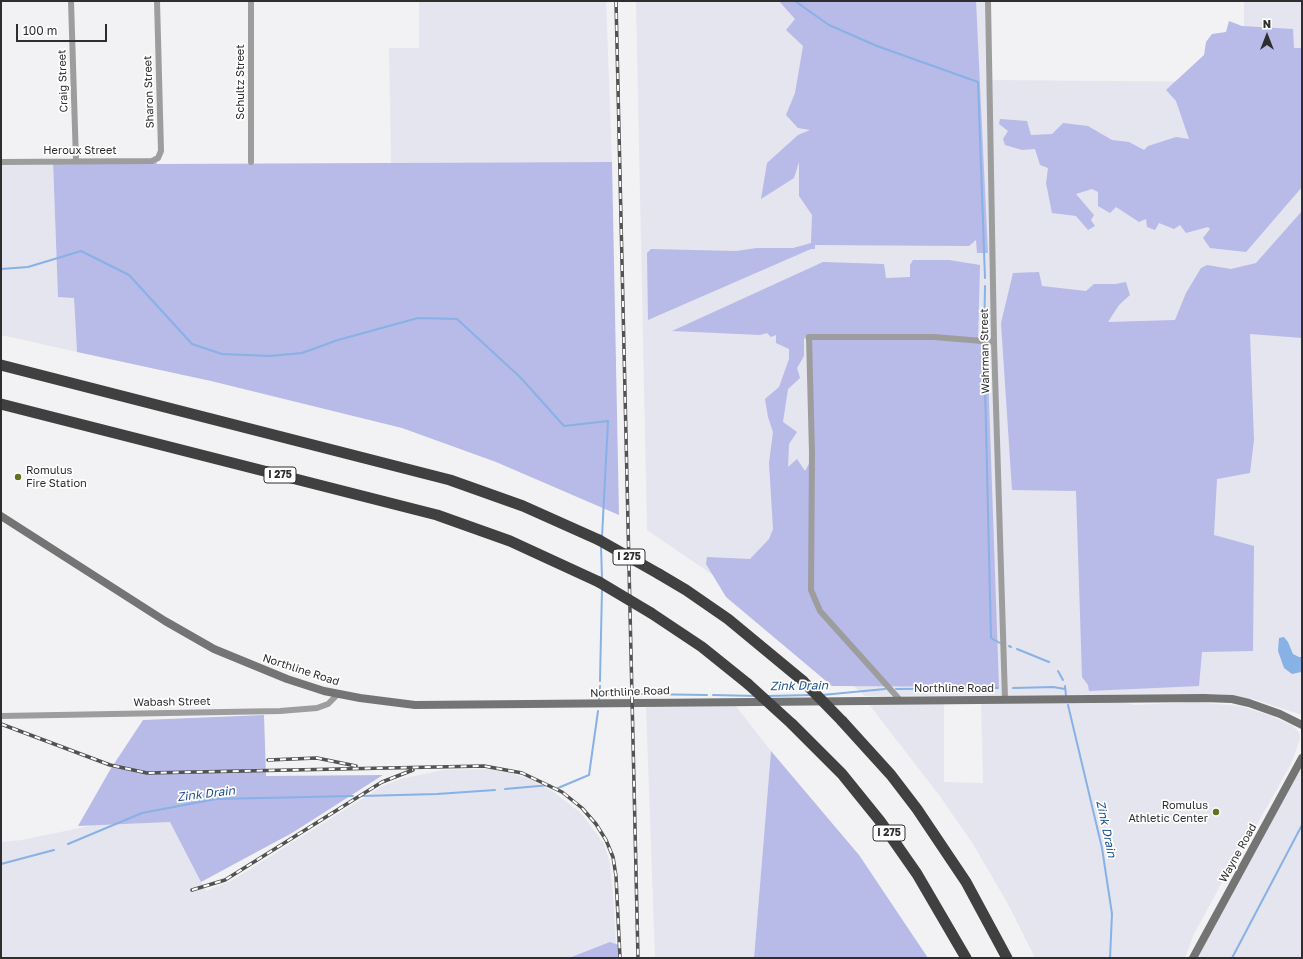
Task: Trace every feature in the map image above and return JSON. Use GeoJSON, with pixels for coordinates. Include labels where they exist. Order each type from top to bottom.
{"type":"FeatureCollection","features":[{"type":"Feature","properties":{"kind":"highway","name":"I 275"},"geometry":{"type":"LineString","coordinates":[[1,365],[432,475],[523,506],[599,540],[659,574],[686,590],[728,619],[802,681],[842,721],[891,775],[917,809],[966,882],[1007,958]]}},
{"type":"Feature","properties":{"kind":"highway","name":"I 275"},"geometry":{"type":"LineString","coordinates":[[1,404],[437,515],[516,543],[599,582],[702,646],[748,684],[832,763],[880,820],[917,874],[966,958]]}},
{"type":"Feature","properties":{"kind":"street","name":"Craig Street"},"geometry":{"type":"LineString","coordinates":[[71,1],[76,161]]}},
{"type":"Feature","properties":{"kind":"street","name":"Sharon Street"},"geometry":{"type":"LineString","coordinates":[[157,1],[161,151],[158,158]]}},
{"type":"Feature","properties":{"kind":"street","name":"Schultz Street"},"geometry":{"type":"LineString","coordinates":[[251,1],[251,162]]}},
{"type":"Feature","properties":{"kind":"street","name":"Wahrman Street"},"geometry":{"type":"LineString","coordinates":[[988,1],[994,342],[1005,699]]}},
{"type":"Feature","properties":{"kind":"street","name":"Heroux Street"},"geometry":{"type":"LineString","coordinates":[[1,162],[152,161],[158,158]]}},
{"type":"Feature","properties":{"kind":"street"},"geometry":{"type":"LineString","coordinates":[[900,700],[820,612],[811,590],[812,453],[809,337],[934,337],[994,342]]}},
{"type":"Feature","properties":{"kind":"street","name":"Northline Road"},"geometry":{"type":"LineString","coordinates":[[1,516],[198,640],[266,672],[324,691],[338,694],[416,705],[1005,699],[1232,699],[1265,708],[1302,725]]}},
{"type":"Feature","properties":{"kind":"street","name":"Wabash Street"},"geometry":{"type":"LineString","coordinates":[[1,716],[317,708],[328,704],[338,694]]}},
{"type":"Feature","properties":{"kind":"street","name":"Wayne Road"},"geometry":{"type":"LineString","coordinates":[[1193,958],[1302,758]]}},
{"type":"Feature","properties":{"kind":"shaded area"},"geometry":{"type":"Polygon","coordinates":[[[419,1],[606,1],[612,162],[391,163],[389,48],[419,48],[419,1]]]}},
{"type":"Feature","properties":{"kind":"shaded area"},"geometry":{"type":"Polygon","coordinates":[[[636,1],[985,1],[986,80],[1244,82],[1244,1],[1302,1],[1302,715],[1253,699],[1220,694],[865,696],[767,612],[647,530],[636,1]]]}},
{"type":"Feature","properties":{"kind":"shaded area"},"geometry":{"type":"Polygon","coordinates":[[[779,1],[976,1],[988,253],[977,253],[976,240],[969,246],[815,245],[815,249],[811,249],[648,320],[647,253],[651,249],[736,251],[757,248],[793,248],[811,243],[812,215],[799,196],[799,162],[794,178],[761,199],[767,163],[798,135],[810,130],[798,128],[786,115],[795,93],[803,46],[786,30],[795,19],[779,1]]]}},
{"type":"Feature","properties":{"kind":"shaded area"},"geometry":{"type":"Polygon","coordinates":[[[1229,21],[1242,26],[1293,29],[1294,48],[1302,48],[1302,187],[1246,252],[1210,248],[1203,238],[1210,229],[1208,227],[1186,233],[1180,225],[1174,229],[1159,223],[1155,230],[1147,227],[1146,219],[1139,222],[1116,207],[1110,213],[1098,206],[1098,192],[1092,189],[1076,194],[1094,215],[1091,220],[1095,226],[1088,230],[1076,216],[1052,213],[1046,183],[1048,168],[1040,165],[1035,149],[1022,150],[1005,145],[1003,139],[1008,131],[999,124],[1000,119],[1027,121],[1031,135],[1052,134],[1063,123],[1088,126],[1112,140],[1129,142],[1144,150],[1148,146],[1176,137],[1189,139],[1176,101],[1166,90],[1204,55],[1206,42],[1212,34],[1226,32],[1229,21]]]}},
{"type":"Feature","properties":{"kind":"shaded area"},"geometry":{"type":"Polygon","coordinates":[[[156,161],[157,164],[612,162],[619,515],[496,462],[402,428],[211,381],[77,352],[74,298],[58,297],[53,162],[156,161]]]}},
{"type":"Feature","properties":{"kind":"shaded area"},"geometry":{"type":"Polygon","coordinates":[[[53,162],[58,297],[74,297],[77,352],[1,335],[1,163],[53,162]]]}},
{"type":"Feature","properties":{"kind":"shaded area"},"geometry":{"type":"Polygon","coordinates":[[[1302,211],[1302,338],[1250,334],[1254,440],[1250,473],[1217,479],[1214,535],[1254,546],[1253,651],[1202,652],[1199,686],[1089,691],[1088,685],[1082,677],[1076,491],[1012,490],[1001,323],[1013,273],[1039,272],[1042,286],[1086,291],[1094,284],[1115,284],[1126,282],[1130,295],[1119,305],[1108,322],[1175,320],[1186,293],[1201,268],[1207,265],[1231,269],[1256,263],[1302,211]]]}},
{"type":"Feature","properties":{"kind":"shaded area"},"geometry":{"type":"Polygon","coordinates":[[[913,260],[949,260],[980,265],[978,342],[987,343],[999,687],[832,686],[726,597],[706,564],[707,557],[750,559],[769,539],[773,529],[769,463],[773,432],[768,417],[765,399],[779,387],[789,359],[789,349],[776,343],[776,335],[771,337],[767,333],[760,335],[672,331],[823,262],[884,264],[886,278],[910,277],[910,265],[913,260]],[[804,338],[804,356],[797,368],[800,378],[788,389],[783,422],[797,432],[789,444],[788,467],[797,459],[805,471],[812,458],[812,342],[804,338]]]}},
{"type":"Feature","properties":{"kind":"shaded area"},"geometry":{"type":"Polygon","coordinates":[[[1284,637],[1293,654],[1302,657],[1302,674],[1301,672],[1292,674],[1284,668],[1278,651],[1279,638],[1284,637]]]}},
{"type":"Feature","properties":{"kind":"shaded area"},"geometry":{"type":"Polygon","coordinates":[[[1116,701],[1135,705],[1193,702],[1240,706],[1269,715],[1293,726],[1299,733],[1300,739],[1291,764],[1255,828],[1244,842],[1194,934],[1185,958],[1035,958],[1008,904],[973,844],[939,795],[868,703],[944,702],[944,782],[983,783],[981,702],[1116,701]]]}},
{"type":"Feature","properties":{"kind":"shaded area"},"geometry":{"type":"Polygon","coordinates":[[[735,705],[771,751],[754,958],[655,958],[646,706],[735,705]]]}},
{"type":"Feature","properties":{"kind":"shaded area"},"geometry":{"type":"Polygon","coordinates":[[[264,715],[266,776],[383,775],[292,833],[201,882],[170,822],[78,826],[110,770],[143,720],[264,715]]]}},
{"type":"Feature","properties":{"kind":"shaded area"},"geometry":{"type":"Polygon","coordinates":[[[771,751],[859,855],[928,958],[754,958],[771,751]]]}},
{"type":"Feature","properties":{"kind":"shaded area"},"geometry":{"type":"Polygon","coordinates":[[[1302,766],[1302,958],[1196,958],[1302,766]]]}},
{"type":"Feature","properties":{"kind":"shaded area"},"geometry":{"type":"Polygon","coordinates":[[[491,769],[532,780],[552,791],[581,813],[604,844],[610,863],[617,958],[1,958],[1,842],[22,840],[94,825],[170,822],[206,891],[231,881],[381,787],[400,779],[443,770],[491,769]]]}},
{"type":"Feature","properties":{"kind":"shaded area"},"geometry":{"type":"Polygon","coordinates":[[[610,942],[619,945],[619,958],[569,958],[610,942]]]}},
{"type":"Feature","properties":{"kind":"waterway"},"geometry":{"type":"LineString","coordinates":[[795,1],[829,25],[877,46],[978,82],[985,278]]}},
{"type":"Feature","properties":{"kind":"waterway"},"geometry":{"type":"LineString","coordinates":[[1,269],[28,267],[81,251],[129,275],[192,344],[222,354],[270,356],[302,353],[338,340],[418,318],[457,319],[521,378],[564,426],[608,421],[602,537]]}},
{"type":"Feature","properties":{"kind":"waterway"},"geometry":{"type":"LineString","coordinates":[[984,337],[985,286]]}},
{"type":"Feature","properties":{"kind":"waterway"},"geometry":{"type":"LineString","coordinates":[[984,343],[991,638],[1000,643]]}},
{"type":"Feature","properties":{"kind":"waterway"},"geometry":{"type":"LineString","coordinates":[[601,545],[602,579]]}},
{"type":"Feature","properties":{"kind":"waterway"},"geometry":{"type":"LineString","coordinates":[[600,681],[602,589]]}},
{"type":"Feature","properties":{"kind":"waterway"},"geometry":{"type":"LineString","coordinates":[[1017,649],[1049,662]]}},
{"type":"Feature","properties":{"kind":"waterway"},"geometry":{"type":"LineString","coordinates":[[1058,671],[1063,680]]}},
{"type":"Feature","properties":{"kind":"waterway","name":"Zink Drain"},"geometry":{"type":"LineString","coordinates":[[599,700],[600,686]]}},
{"type":"Feature","properties":{"kind":"waterway","name":"Zink Drain"},"geometry":{"type":"LineString","coordinates":[[1065,686],[1066,696]]}},
{"type":"Feature","properties":{"kind":"waterway","name":"Zink Drain"},"geometry":{"type":"LineString","coordinates":[[1013,688],[1053,687],[1065,689]]}},
{"type":"Feature","properties":{"kind":"waterway","name":"Zink Drain"},"geometry":{"type":"LineString","coordinates":[[896,689],[998,688]]}},
{"type":"Feature","properties":{"kind":"waterway","name":"Zink Drain"},"geometry":{"type":"LineString","coordinates":[[822,695],[885,689]]}},
{"type":"Feature","properties":{"kind":"waterway","name":"Zink Drain"},"geometry":{"type":"LineString","coordinates":[[600,694],[610,694]]}},
{"type":"Feature","properties":{"kind":"waterway","name":"Zink Drain"},"geometry":{"type":"LineString","coordinates":[[620,694],[629,694]]}},
{"type":"Feature","properties":{"kind":"waterway","name":"Zink Drain"},"geometry":{"type":"LineString","coordinates":[[640,694],[707,695]]}},
{"type":"Feature","properties":{"kind":"waterway","name":"Zink Drain"},"geometry":{"type":"LineString","coordinates":[[713,695],[756,696]]}},
{"type":"Feature","properties":{"kind":"waterway","name":"Zink Drain"},"geometry":{"type":"LineString","coordinates":[[768,696],[812,695]]}},
{"type":"Feature","properties":{"kind":"waterway","name":"Zink Drain"},"geometry":{"type":"LineString","coordinates":[[1068,705],[1102,848],[1112,914],[1110,958]]}},
{"type":"Feature","properties":{"kind":"waterway","name":"Zink Drain"},"geometry":{"type":"LineString","coordinates":[[558,788],[589,775],[598,711]]}},
{"type":"Feature","properties":{"kind":"waterway","name":"Zink Drain"},"geometry":{"type":"LineString","coordinates":[[505,789],[550,785]]}},
{"type":"Feature","properties":{"kind":"waterway","name":"Zink Drain"},"geometry":{"type":"LineString","coordinates":[[362,796],[437,794],[495,790]]}},
{"type":"Feature","properties":{"kind":"waterway","name":"Zink Drain"},"geometry":{"type":"LineString","coordinates":[[68,844],[142,813],[216,799],[353,796]]}},
{"type":"Feature","properties":{"kind":"waterway"},"geometry":{"type":"LineString","coordinates":[[1232,958],[1302,825]]}},
{"type":"Feature","properties":{"kind":"waterway","name":"Zink Drain"},"geometry":{"type":"LineString","coordinates":[[1,864],[54,850]]}},
{"type":"Feature","properties":{"kind":"railway"},"geometry":{"type":"LineString","coordinates":[[616,1],[638,958]]}},
{"type":"Feature","properties":{"kind":"railway"},"geometry":{"type":"LineString","coordinates":[[1,724],[110,765],[147,773],[484,766],[522,773],[562,792],[582,808],[596,824],[606,840],[613,857],[616,876],[620,958]]}},
{"type":"Feature","properties":{"kind":"railway"},"geometry":{"type":"LineString","coordinates":[[268,760],[317,758],[356,766]]}},
{"type":"Feature","properties":{"kind":"railway"},"geometry":{"type":"LineString","coordinates":[[192,890],[225,880],[382,782],[413,770]]}},
{"type":"Feature","properties":{"kind":"place","name":"Romulus Fire Station"},"geometry":{"type":"Point","coordinates":[18,477]}},
{"type":"Feature","properties":{"kind":"place","name":"Romulus Athletic Center"},"geometry":{"type":"Point","coordinates":[1216,812]}}]}
